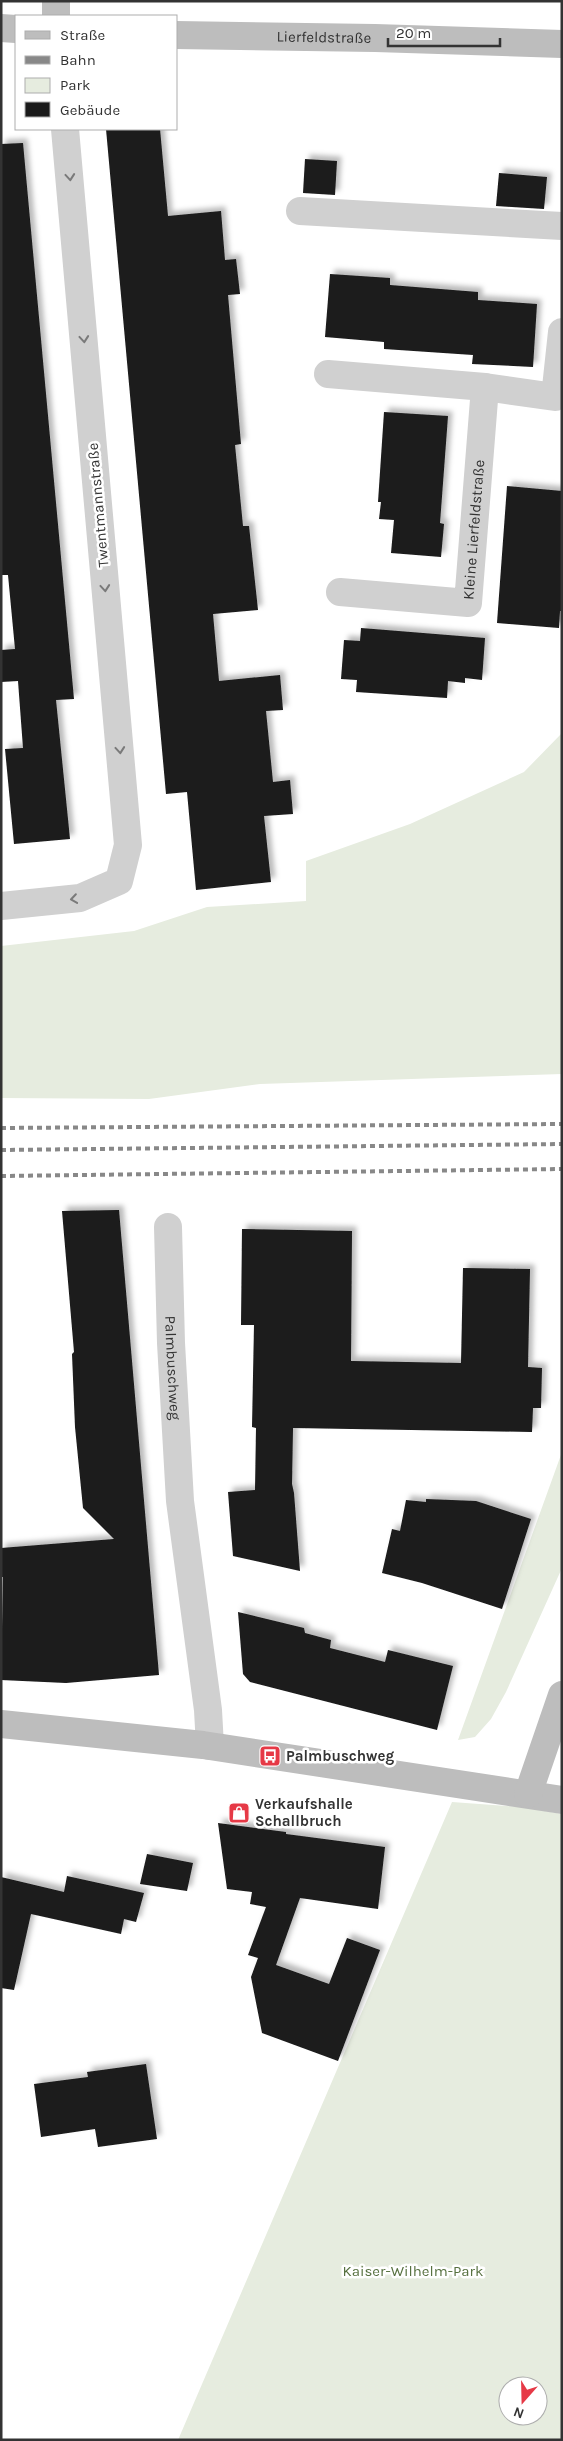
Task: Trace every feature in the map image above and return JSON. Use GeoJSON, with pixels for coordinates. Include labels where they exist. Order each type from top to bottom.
{"type":"FeatureCollection","features":[{"type":"Feature","properties":{"kind":"street"},"geometry":{"type":"LineString","coordinates":[[56,1],[56,15]]}},
{"type":"Feature","properties":{"kind":"street"},"geometry":{"type":"LineString","coordinates":[[1,28],[15,29]]}},
{"type":"Feature","properties":{"kind":"street","name":"Lierfeldstraße"},"geometry":{"type":"LineString","coordinates":[[178,35],[366,37],[562,44]]}},
{"type":"Feature","properties":{"kind":"street","name":"Twentmannstraße"},"geometry":{"type":"LineString","coordinates":[[1,906],[80,898],[119,881],[128,845],[65,130]]}},
{"type":"Feature","properties":{"kind":"street"},"geometry":{"type":"LineString","coordinates":[[300,211],[562,226]]}},
{"type":"Feature","properties":{"kind":"street"},"geometry":{"type":"LineString","coordinates":[[328,374],[485,387],[555,397],[562,332]]}},
{"type":"Feature","properties":{"kind":"street","name":"Kleine Lierfeldstraße"},"geometry":{"type":"LineString","coordinates":[[340,592],[468,603],[485,387]]}},
{"type":"Feature","properties":{"kind":"street","name":"Palmbuschweg"},"geometry":{"type":"LineString","coordinates":[[168,1227],[171,1343],[180,1501],[208,1710],[210,1746]]}},
{"type":"Feature","properties":{"kind":"street"},"geometry":{"type":"LineString","coordinates":[[528,1794],[562,1695]]}},
{"type":"Feature","properties":{"kind":"street"},"geometry":{"type":"LineString","coordinates":[[1,1724],[210,1746],[562,1800]]}},
{"type":"Feature","properties":{"kind":"green space"},"geometry":{"type":"Polygon","coordinates":[[[562,733],[562,1074],[260,1084],[149,1099],[1,1098],[1,946],[134,931],[207,907],[306,901],[306,861],[410,824],[524,772],[562,733]]]}},
{"type":"Feature","properties":{"kind":"green space"},"geometry":{"type":"Polygon","coordinates":[[[562,1452],[562,1568],[506,1692],[491,1719],[475,1737],[458,1740],[562,1452]]]}},
{"type":"Feature","properties":{"kind":"green space","name":"Kaiser-Wilhelm-Park"},"geometry":{"type":"Polygon","coordinates":[[[452,1802],[522,1807],[562,1814],[562,2440],[178,2440],[452,1802]]]}},
{"type":"Feature","properties":{"kind":"building"},"geometry":{"type":"Polygon","coordinates":[[[106,130],[160,130],[168,216],[221,211],[225,260],[236,259],[240,294],[228,295],[241,444],[235,445],[243,526],[249,526],[258,610],[213,614],[219,681],[280,675],[283,710],[266,711],[273,782],[290,780],[293,814],[264,816],[271,882],[196,890],[187,792],[166,794],[106,130]]]}},
{"type":"Feature","properties":{"kind":"building"},"geometry":{"type":"Polygon","coordinates":[[[23,143],[74,699],[56,700],[70,839],[14,844],[5,749],[23,748],[18,681],[1,682],[1,650],[15,649],[8,575],[1,575],[1,144],[23,143]]]}},
{"type":"Feature","properties":{"kind":"building"},"geometry":{"type":"Polygon","coordinates":[[[305,159],[337,161],[335,195],[303,193],[305,159]]]}},
{"type":"Feature","properties":{"kind":"building"},"geometry":{"type":"Polygon","coordinates":[[[499,173],[547,177],[544,209],[496,206],[499,173]]]}},
{"type":"Feature","properties":{"kind":"building"},"geometry":{"type":"Polygon","coordinates":[[[330,274],[390,278],[390,285],[478,292],[478,300],[537,304],[533,367],[472,364],[473,355],[384,349],[384,342],[325,337],[330,274]]]}},
{"type":"Feature","properties":{"kind":"building"},"geometry":{"type":"Polygon","coordinates":[[[384,412],[448,416],[440,523],[444,524],[441,557],[391,553],[394,520],[379,519],[381,502],[378,502],[384,412]]]}},
{"type":"Feature","properties":{"kind":"building"},"geometry":{"type":"Polygon","coordinates":[[[507,486],[562,491],[562,611],[560,611],[559,628],[497,623],[507,486]]]}},
{"type":"Feature","properties":{"kind":"building"},"geometry":{"type":"Polygon","coordinates":[[[361,628],[485,638],[482,680],[465,678],[465,683],[448,681],[447,698],[356,692],[357,680],[341,679],[344,640],[360,641],[361,628]]]}},
{"type":"Feature","properties":{"kind":"building"},"geometry":{"type":"Polygon","coordinates":[[[119,1210],[159,1675],[66,1683],[1,1680],[3,1577],[1,1577],[1,1548],[114,1539],[83,1508],[75,1427],[72,1354],[74,1352],[62,1211],[119,1210]]]}},
{"type":"Feature","properties":{"kind":"building"},"geometry":{"type":"Polygon","coordinates":[[[242,1229],[352,1231],[351,1361],[461,1363],[463,1268],[530,1269],[528,1367],[542,1368],[541,1408],[533,1408],[532,1432],[293,1428],[292,1484],[300,1571],[233,1556],[228,1492],[255,1490],[256,1428],[252,1427],[254,1325],[241,1325],[242,1229]]]}},
{"type":"Feature","properties":{"kind":"building"},"geometry":{"type":"Polygon","coordinates":[[[426,1499],[476,1501],[531,1519],[502,1609],[422,1583],[382,1573],[392,1529],[400,1531],[406,1500],[426,1502],[426,1499]]]}},
{"type":"Feature","properties":{"kind":"building"},"geometry":{"type":"Polygon","coordinates":[[[238,1612],[304,1628],[305,1633],[331,1640],[330,1648],[385,1662],[388,1650],[453,1666],[437,1730],[250,1682],[243,1674],[238,1612]]]}},
{"type":"Feature","properties":{"kind":"building"},"geometry":{"type":"Polygon","coordinates":[[[218,1823],[385,1847],[378,1909],[300,1898],[276,1965],[329,1984],[347,1938],[380,1950],[338,2061],[262,2033],[251,1977],[258,1958],[248,1955],[266,1907],[250,1904],[252,1892],[227,1889],[218,1823]]]}},
{"type":"Feature","properties":{"kind":"building"},"geometry":{"type":"Polygon","coordinates":[[[147,1854],[193,1863],[187,1891],[140,1884],[147,1854]]]}},
{"type":"Feature","properties":{"kind":"building"},"geometry":{"type":"Polygon","coordinates":[[[67,1876],[144,1893],[136,1922],[124,1919],[121,1934],[31,1914],[14,1990],[1,1988],[1,1877],[64,1892],[67,1876]]]}},
{"type":"Feature","properties":{"kind":"building"},"geometry":{"type":"Polygon","coordinates":[[[146,2064],[157,2139],[98,2147],[95,2129],[41,2137],[34,2084],[88,2077],[87,2072],[146,2064]]]}},
{"type":"Feature","properties":{"kind":"railway"},"geometry":{"type":"LineString","coordinates":[[1,1128],[562,1124]]}},
{"type":"Feature","properties":{"kind":"railway"},"geometry":{"type":"LineString","coordinates":[[1,1150],[562,1144]]}},
{"type":"Feature","properties":{"kind":"railway"},"geometry":{"type":"LineString","coordinates":[[1,1176],[562,1169]]}},
{"type":"Feature","properties":{"kind":"place","name":"Palmbuschweg"},"geometry":{"type":"Point","coordinates":[270,1756]}},
{"type":"Feature","properties":{"kind":"place","name":"Verkaufshalle Schallbruch"},"geometry":{"type":"Point","coordinates":[239,1813]}}]}
